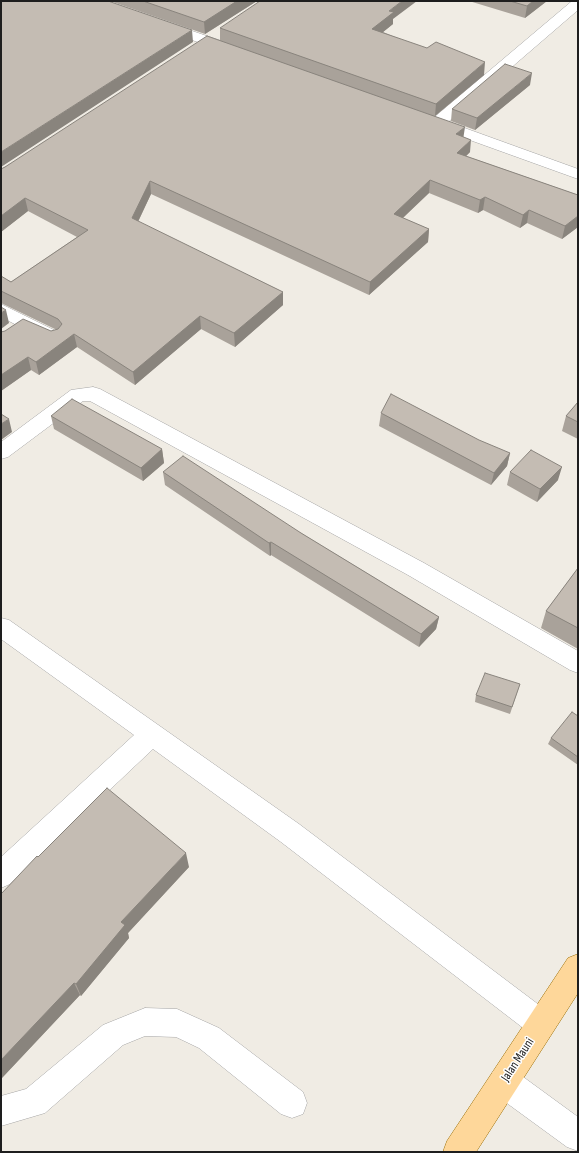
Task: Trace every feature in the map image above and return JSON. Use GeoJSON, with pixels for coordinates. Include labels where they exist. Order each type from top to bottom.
{"type":"FeatureCollection","features":[{"type":"Feature","properties":{"kind":"main road","name":"Jalan Mauni"},"geometry":{"type":"LineString","coordinates":[[458,1152],[578,968]]}},
{"type":"Feature","properties":{"kind":"street"},"geometry":{"type":"LineString","coordinates":[[438,123],[578,3]]}},
{"type":"Feature","properties":{"kind":"street"},"geometry":{"type":"LineString","coordinates":[[151,21],[215,37],[246,54]]}},
{"type":"Feature","properties":{"kind":"street"},"geometry":{"type":"LineString","coordinates":[[195,50],[215,37]]}},
{"type":"Feature","properties":{"kind":"street"},"geometry":{"type":"LineString","coordinates":[[423,118],[578,174]]}},
{"type":"Feature","properties":{"kind":"street"},"geometry":{"type":"LineString","coordinates":[[1,310],[54,338]]}},
{"type":"Feature","properties":{"kind":"street"},"geometry":{"type":"LineString","coordinates":[[7,335],[25,322]]}},
{"type":"Feature","properties":{"kind":"street"},"geometry":{"type":"LineString","coordinates":[[1,452],[78,395],[93,394],[416,569],[578,663]]}},
{"type":"Feature","properties":{"kind":"street"},"geometry":{"type":"LineString","coordinates":[[1,627],[290,833],[541,1024]]}},
{"type":"Feature","properties":{"kind":"street"},"geometry":{"type":"LineString","coordinates":[[1,876],[151,735]]}},
{"type":"Feature","properties":{"kind":"street"},"geometry":{"type":"LineString","coordinates":[[1,1110],[34,1102],[113,1035],[145,1022],[177,1023],[209,1038],[292,1103]]}},
{"type":"Feature","properties":{"kind":"street"},"geometry":{"type":"LineString","coordinates":[[504,1082],[578,1136]]}},
{"type":"Feature","properties":{"kind":"building"},"geometry":{"type":"Polygon","coordinates":[[[1,1],[108,1],[192,30],[1,152],[1,1]]]}},
{"type":"Feature","properties":{"kind":"building"},"geometry":{"type":"Polygon","coordinates":[[[143,1],[237,1],[204,22],[143,1]]]}},
{"type":"Feature","properties":{"kind":"building"},"geometry":{"type":"Polygon","coordinates":[[[260,1],[402,1],[389,11],[394,12],[372,29],[427,48],[436,42],[485,62],[436,104],[220,28],[260,1]]]}},
{"type":"Feature","properties":{"kind":"building"},"geometry":{"type":"Polygon","coordinates":[[[510,1],[533,1],[527,6],[510,1]]]}},
{"type":"Feature","properties":{"kind":"building"},"geometry":{"type":"Polygon","coordinates":[[[207,36],[465,127],[456,134],[471,140],[457,153],[578,195],[578,216],[565,226],[529,210],[523,215],[485,197],[480,200],[430,180],[394,214],[429,229],[370,282],[150,181],[132,218],[283,292],[234,333],[200,316],[133,372],[74,334],[36,362],[28,357],[1,375],[1,332],[23,319],[51,331],[58,329],[62,324],[58,319],[1,291],[1,276],[11,282],[88,230],[25,198],[1,216],[1,169],[207,36]]]}},
{"type":"Feature","properties":{"kind":"building"},"geometry":{"type":"Polygon","coordinates":[[[505,64],[532,73],[477,118],[452,109],[505,64]]]}},
{"type":"Feature","properties":{"kind":"building"},"geometry":{"type":"Polygon","coordinates":[[[1,307],[6,310],[1,313],[1,307]]]}},
{"type":"Feature","properties":{"kind":"building"},"geometry":{"type":"Polygon","coordinates":[[[391,394],[479,440],[510,453],[494,473],[381,413],[391,394]]]}},
{"type":"Feature","properties":{"kind":"building"},"geometry":{"type":"Polygon","coordinates":[[[72,399],[162,449],[141,468],[51,416],[72,399]]]}},
{"type":"Feature","properties":{"kind":"building"},"geometry":{"type":"Polygon","coordinates":[[[578,402],[578,422],[566,416],[578,402]]]}},
{"type":"Feature","properties":{"kind":"building"},"geometry":{"type":"Polygon","coordinates":[[[1,414],[9,419],[1,424],[1,414]]]}},
{"type":"Feature","properties":{"kind":"building"},"geometry":{"type":"Polygon","coordinates":[[[531,450],[562,467],[540,489],[510,472],[531,450]]]}},
{"type":"Feature","properties":{"kind":"building"},"geometry":{"type":"Polygon","coordinates":[[[183,456],[301,533],[439,617],[421,634],[271,542],[269,543],[163,472],[183,456]]]}},
{"type":"Feature","properties":{"kind":"building"},"geometry":{"type":"Polygon","coordinates":[[[578,568],[578,628],[546,611],[578,568]]]}},
{"type":"Feature","properties":{"kind":"building"},"geometry":{"type":"Polygon","coordinates":[[[485,673],[520,684],[512,707],[476,695],[485,673]]]}},
{"type":"Feature","properties":{"kind":"building"},"geometry":{"type":"Polygon","coordinates":[[[572,712],[578,716],[578,757],[551,738],[572,712]]]}},
{"type":"Feature","properties":{"kind":"building"},"geometry":{"type":"Polygon","coordinates":[[[107,788],[186,853],[121,922],[125,925],[76,984],[74,983],[1,1060],[1,894],[37,856],[38,857],[107,788]]]}}]}
